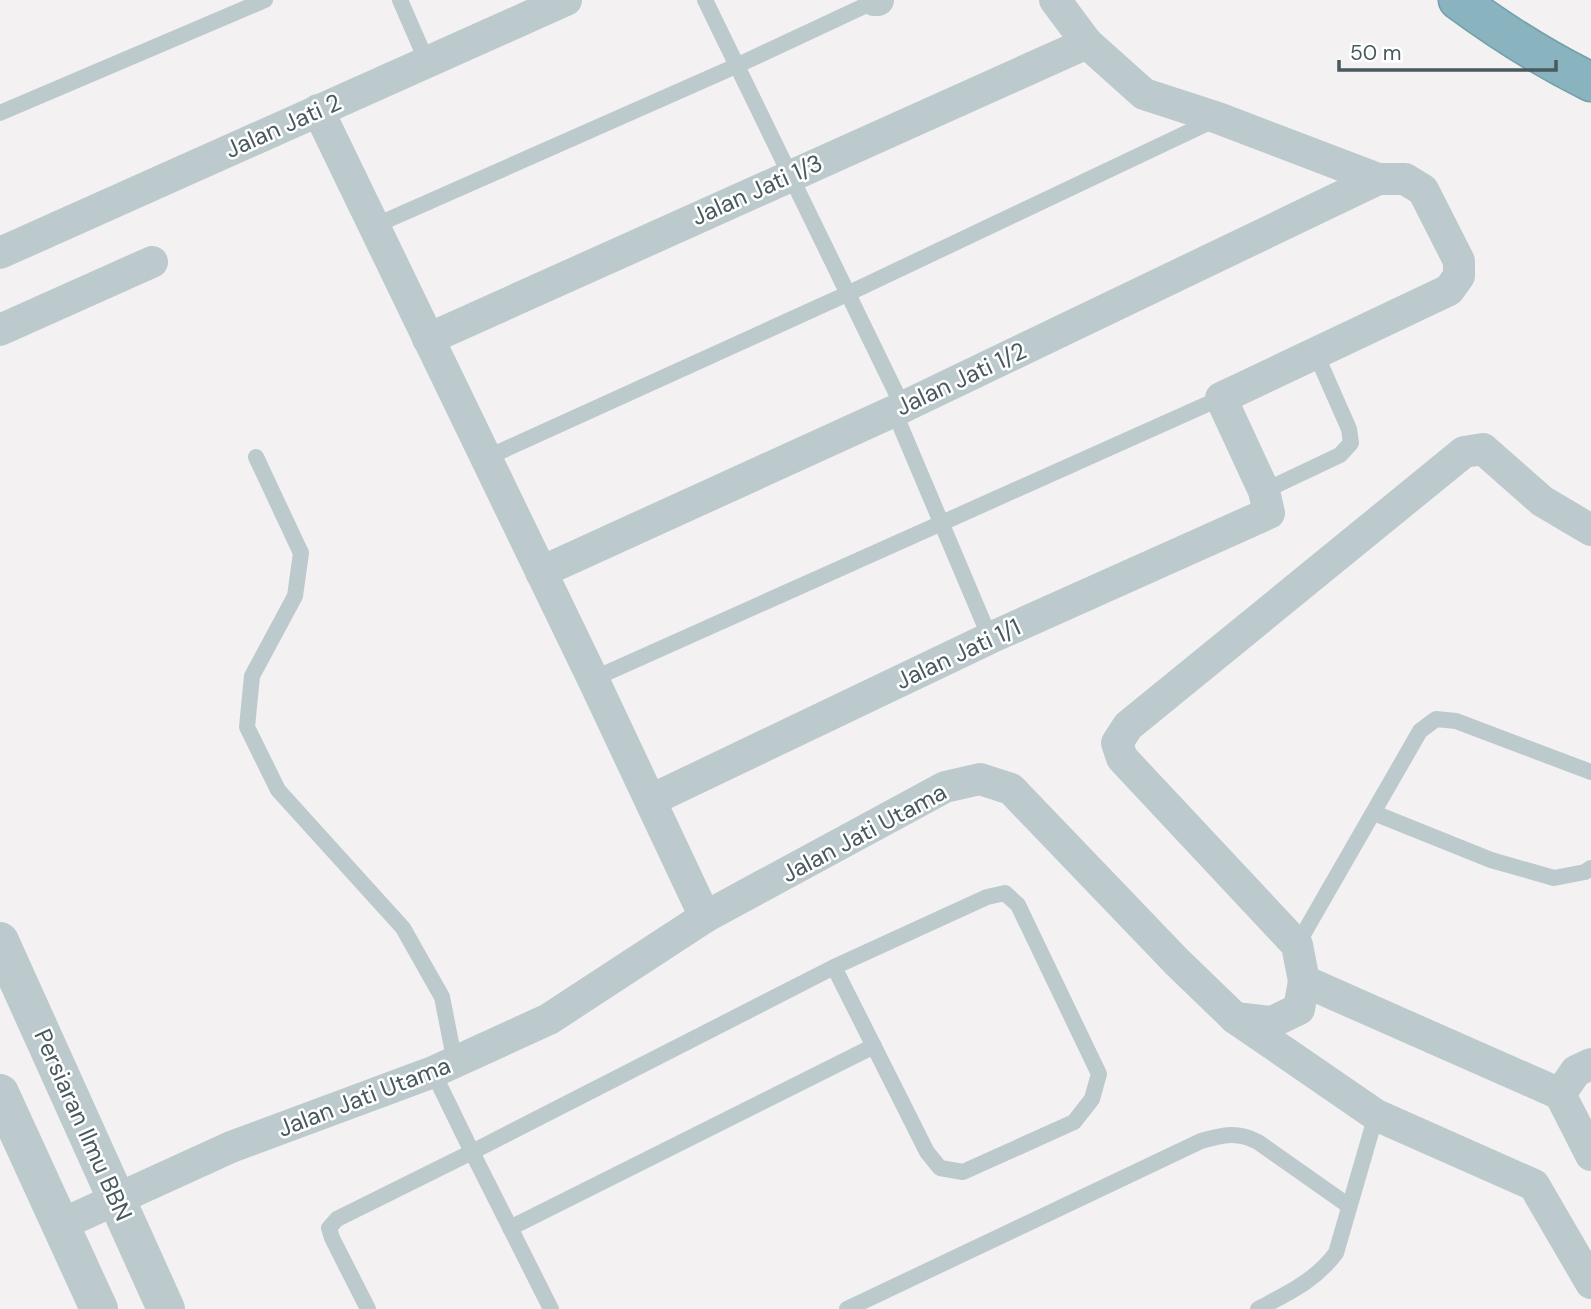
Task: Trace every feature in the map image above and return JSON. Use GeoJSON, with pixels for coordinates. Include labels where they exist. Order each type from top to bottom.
{"type":"FeatureCollection","features":[{"type":"Feature","properties":{"kind":"highway"},"geometry":{"type":"LineString","coordinates":[[1458,0],[1552,63],[1591,82]]}},
{"type":"Feature","properties":{"kind":"street","name":"Jalan Jati 2"},"geometry":{"type":"LineString","coordinates":[[0,253],[566,0]]}},
{"type":"Feature","properties":{"kind":"street"},"geometry":{"type":"LineString","coordinates":[[1055,0],[1087,43],[1144,94],[1218,118],[1378,179],[1405,178],[1423,190],[1459,261],[1459,276],[1449,290],[1222,398],[1266,502]]}},
{"type":"Feature","properties":{"kind":"street","name":"Jalan Jati 1/3"},"geometry":{"type":"LineString","coordinates":[[428,339],[1087,43]]}},
{"type":"Feature","properties":{"kind":"street"},"geometry":{"type":"LineString","coordinates":[[318,110],[705,917]]}},
{"type":"Feature","properties":{"kind":"street","name":"Jalan Jati 1/2"},"geometry":{"type":"LineString","coordinates":[[541,572],[898,409],[1378,179]]}},
{"type":"Feature","properties":{"kind":"street"},"geometry":{"type":"LineString","coordinates":[[0,330],[152,262]]}},
{"type":"Feature","properties":{"kind":"street"},"geometry":{"type":"LineString","coordinates":[[1235,1018],[1272,1022],[1299,1009],[1304,981],[1297,945],[1122,758],[1117,743],[1128,726],[1464,452],[1483,449],[1542,501],[1591,530]]}},
{"type":"Feature","properties":{"kind":"street","name":"Jalan Jati 1/1"},"geometry":{"type":"LineString","coordinates":[[651,800],[1266,502]]}},
{"type":"Feature","properties":{"kind":"street","name":"Jalan Jati Utama"},"geometry":{"type":"LineString","coordinates":[[60,1225],[231,1147],[444,1067],[549,1019],[705,917],[945,787],[980,779],[1011,789],[1177,962],[1235,1018],[1376,1115],[1534,1185],[1591,1283]]}},
{"type":"Feature","properties":{"kind":"street","name":"Persiaran Ilmu BBN"},"geometry":{"type":"LineString","coordinates":[[0,941],[166,1309]]}},
{"type":"Feature","properties":{"kind":"street"},"geometry":{"type":"LineString","coordinates":[[1304,981],[1560,1094],[1591,1155]]}},
{"type":"Feature","properties":{"kind":"street"},"geometry":{"type":"LineString","coordinates":[[1560,1094],[1576,1071],[1591,1064]]}},
{"type":"Feature","properties":{"kind":"street"},"geometry":{"type":"LineString","coordinates":[[0,1093],[99,1309]]}},
{"type":"Feature","properties":{"kind":"lane"},"geometry":{"type":"LineString","coordinates":[[0,113],[265,0]]}},
{"type":"Feature","properties":{"kind":"lane"},"geometry":{"type":"LineString","coordinates":[[400,0],[428,62]]}},
{"type":"Feature","properties":{"kind":"lane"},"geometry":{"type":"LineString","coordinates":[[705,0],[847,294],[898,409],[990,638]]}},
{"type":"Feature","properties":{"kind":"lane"},"geometry":{"type":"LineString","coordinates":[[374,226],[736,66],[876,0]]}},
{"type":"Feature","properties":{"kind":"lane"},"geometry":{"type":"LineString","coordinates":[[486,458],[847,294],[1218,118]]}},
{"type":"Feature","properties":{"kind":"lane"},"geometry":{"type":"LineString","coordinates":[[1266,502],[1340,455],[1351,443],[1349,429],[1316,354]]}},
{"type":"Feature","properties":{"kind":"lane"},"geometry":{"type":"LineString","coordinates":[[593,679],[1222,398]]}},
{"type":"Feature","properties":{"kind":"lane"},"geometry":{"type":"LineString","coordinates":[[256,457],[301,553],[295,596],[253,676],[247,726],[278,790],[403,928],[442,996],[444,1067],[472,1152],[551,1309]]}},
{"type":"Feature","properties":{"kind":"lane"},"geometry":{"type":"LineString","coordinates":[[1297,945],[1420,731],[1436,719],[1456,721],[1591,772]]}},
{"type":"Feature","properties":{"kind":"lane"},"geometry":{"type":"LineString","coordinates":[[1374,813],[1490,860],[1554,878],[1591,869]]}},
{"type":"Feature","properties":{"kind":"lane"},"geometry":{"type":"LineString","coordinates":[[368,1309],[332,1238],[329,1228],[337,1219],[834,967],[987,897],[1005,893],[1018,905],[1099,1074],[1092,1099],[1074,1122],[963,1172],[940,1168],[927,1152],[834,967]]}},
{"type":"Feature","properties":{"kind":"lane"},"geometry":{"type":"LineString","coordinates":[[510,1228],[874,1046]]}},
{"type":"Feature","properties":{"kind":"lane"},"geometry":{"type":"LineString","coordinates":[[1258,1309],[1306,1284],[1325,1269],[1336,1253],[1376,1115]]}},
{"type":"Feature","properties":{"kind":"lane"},"geometry":{"type":"LineString","coordinates":[[847,1309],[1200,1141],[1227,1133],[1244,1135],[1258,1142],[1349,1206]]}}]}
